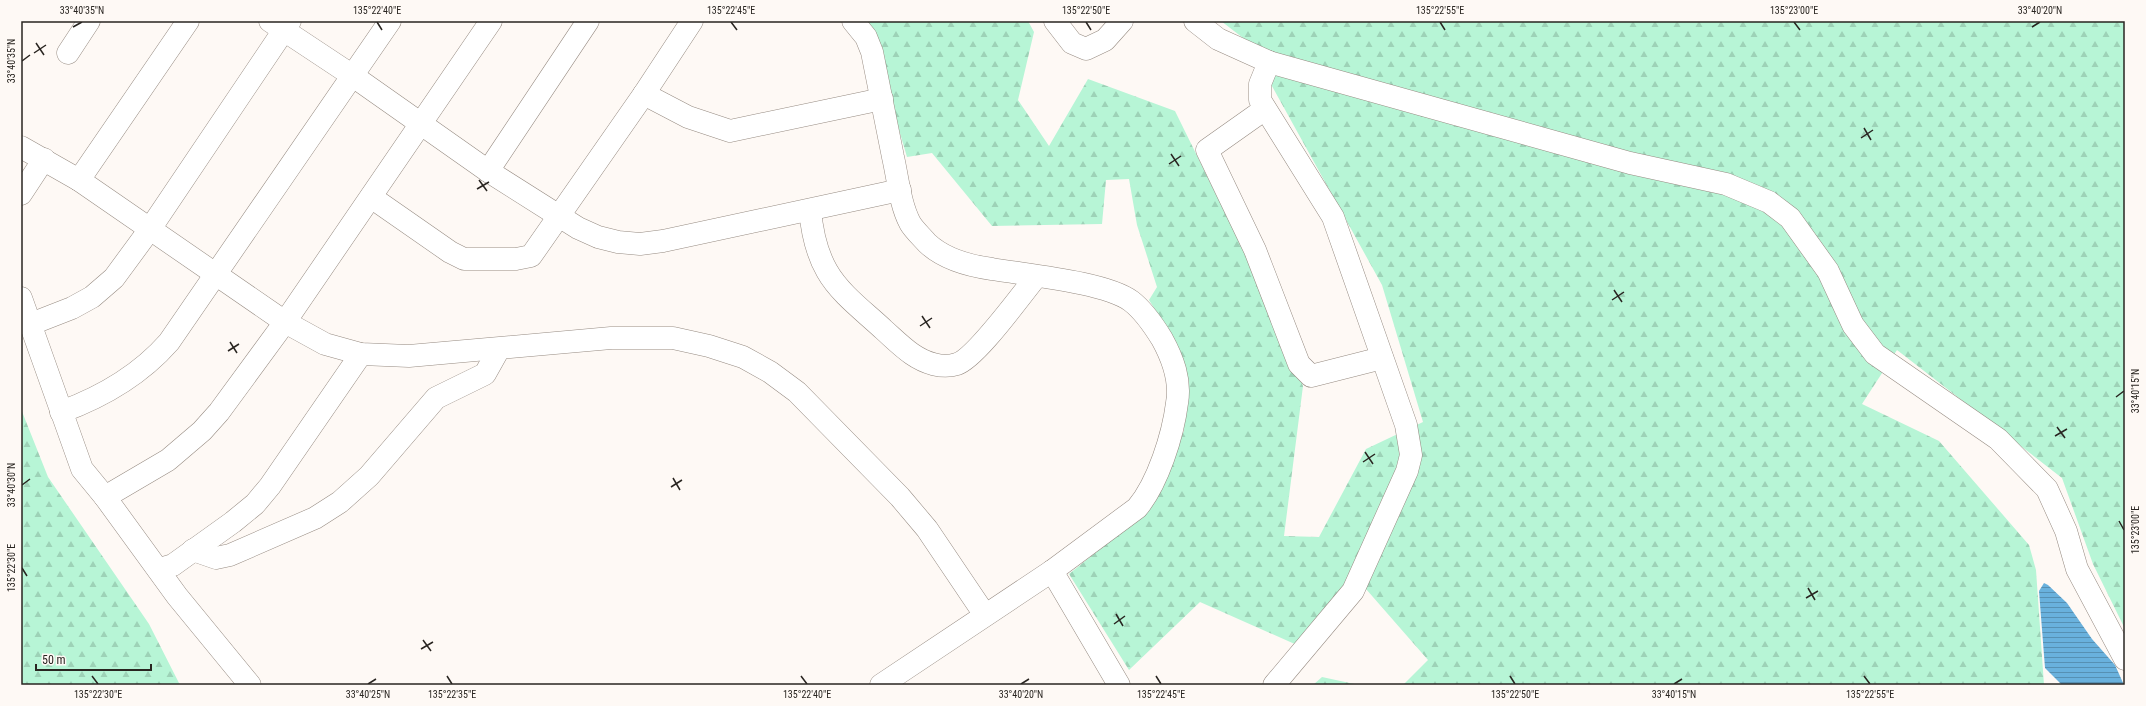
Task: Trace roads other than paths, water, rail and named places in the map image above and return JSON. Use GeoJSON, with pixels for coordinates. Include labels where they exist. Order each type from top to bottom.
{"type":"FeatureCollection","features":[{"type":"Feature","properties":{"kind":"street"},"geometry":{"type":"LineString","coordinates":[[68,53],[89,21]]}},
{"type":"Feature","properties":{"kind":"street"},"geometry":{"type":"LineString","coordinates":[[79,180],[188,21]]}},
{"type":"Feature","properties":{"kind":"street"},"geometry":{"type":"LineString","coordinates":[[61,412],[118,385],[154,360],[169,342],[217,275],[390,21]]}},
{"type":"Feature","properties":{"kind":"street"},"geometry":{"type":"LineString","coordinates":[[105,497],[168,460],[202,431],[219,412],[285,322],[491,21]]}},
{"type":"Feature","properties":{"kind":"street"},"geometry":{"type":"LineString","coordinates":[[488,171],[588,21]]}},
{"type":"Feature","properties":{"kind":"street"},"geometry":{"type":"LineString","coordinates":[[371,197],[464,259],[516,259],[531,256],[644,94],[692,21]]}},
{"type":"Feature","properties":{"kind":"street"},"geometry":{"type":"LineString","coordinates":[[853,21],[866,38],[872,52],[900,190],[910,224],[928,244],[947,257],[976,267],[1095,287],[1117,293],[1131,301],[1158,332],[1168,350],[1176,372],[1179,394],[1176,418],[1158,472],[1148,495],[1138,508],[1052,571],[881,685]]}},
{"type":"Feature","properties":{"kind":"street"},"geometry":{"type":"LineString","coordinates":[[1055,21],[1072,43],[1086,49],[1105,40],[1122,21]]}},
{"type":"Feature","properties":{"kind":"street"},"geometry":{"type":"LineString","coordinates":[[1195,21],[1218,39],[1270,62],[1630,163],[1726,184],[1769,202],[1790,218],[1828,271],[1853,325],[1876,354],[1998,439],[2047,489],[2066,531],[2077,569],[2125,659]]}},
{"type":"Feature","properties":{"kind":"street"},"geometry":{"type":"LineString","coordinates":[[31,324],[72,308],[92,297],[114,278],[150,229],[281,24],[421,125],[488,171],[578,228],[598,237],[618,242],[640,244],[810,210],[900,190]]}},
{"type":"Feature","properties":{"kind":"street"},"geometry":{"type":"LineString","coordinates":[[1270,62],[1260,84],[1260,100],[1333,217],[1406,426],[1410,442],[1411,455],[1407,471],[1353,591],[1274,685]]}},
{"type":"Feature","properties":{"kind":"street"},"geometry":{"type":"LineString","coordinates":[[644,94],[688,117],[730,131],[882,99]]}},
{"type":"Feature","properties":{"kind":"street"},"geometry":{"type":"LineString","coordinates":[[1265,109],[1207,150],[1255,250],[1299,364],[1311,376],[1382,358]]}},
{"type":"Feature","properties":{"kind":"street"},"geometry":{"type":"LineString","coordinates":[[21,147],[79,180],[285,322],[325,344],[361,354],[410,356],[611,338],[673,338],[709,346],[743,357],[770,372],[797,392],[900,497],[927,529],[985,615]]}},
{"type":"Feature","properties":{"kind":"street"},"geometry":{"type":"LineString","coordinates":[[21,194],[44,159]]}},
{"type":"Feature","properties":{"kind":"street"},"geometry":{"type":"LineString","coordinates":[[810,210],[813,235],[819,256],[827,272],[839,288],[912,354],[929,363],[944,367],[959,364],[974,354],[1036,277]]}},
{"type":"Feature","properties":{"kind":"street"},"geometry":{"type":"LineString","coordinates":[[21,298],[82,469],[160,569],[177,596],[250,685]]}},
{"type":"Feature","properties":{"kind":"street"},"geometry":{"type":"LineString","coordinates":[[193,550],[216,558],[230,555],[315,518],[340,502],[369,476],[436,398],[485,374],[499,349]]}},
{"type":"Feature","properties":{"kind":"street"},"geometry":{"type":"LineString","coordinates":[[160,569],[173,565],[249,509],[270,486],[361,354]]}},
{"type":"Feature","properties":{"kind":"street"},"geometry":{"type":"LineString","coordinates":[[1052,571],[1119,685]]}},
{"type":"Feature","properties":{"kind":"water"},"geometry":{"type":"Polygon","coordinates":[[[2044,583],[2067,603],[2092,639],[2115,665],[2124,685],[2062,685],[2045,668],[2039,591],[2044,583]]]}}]}
